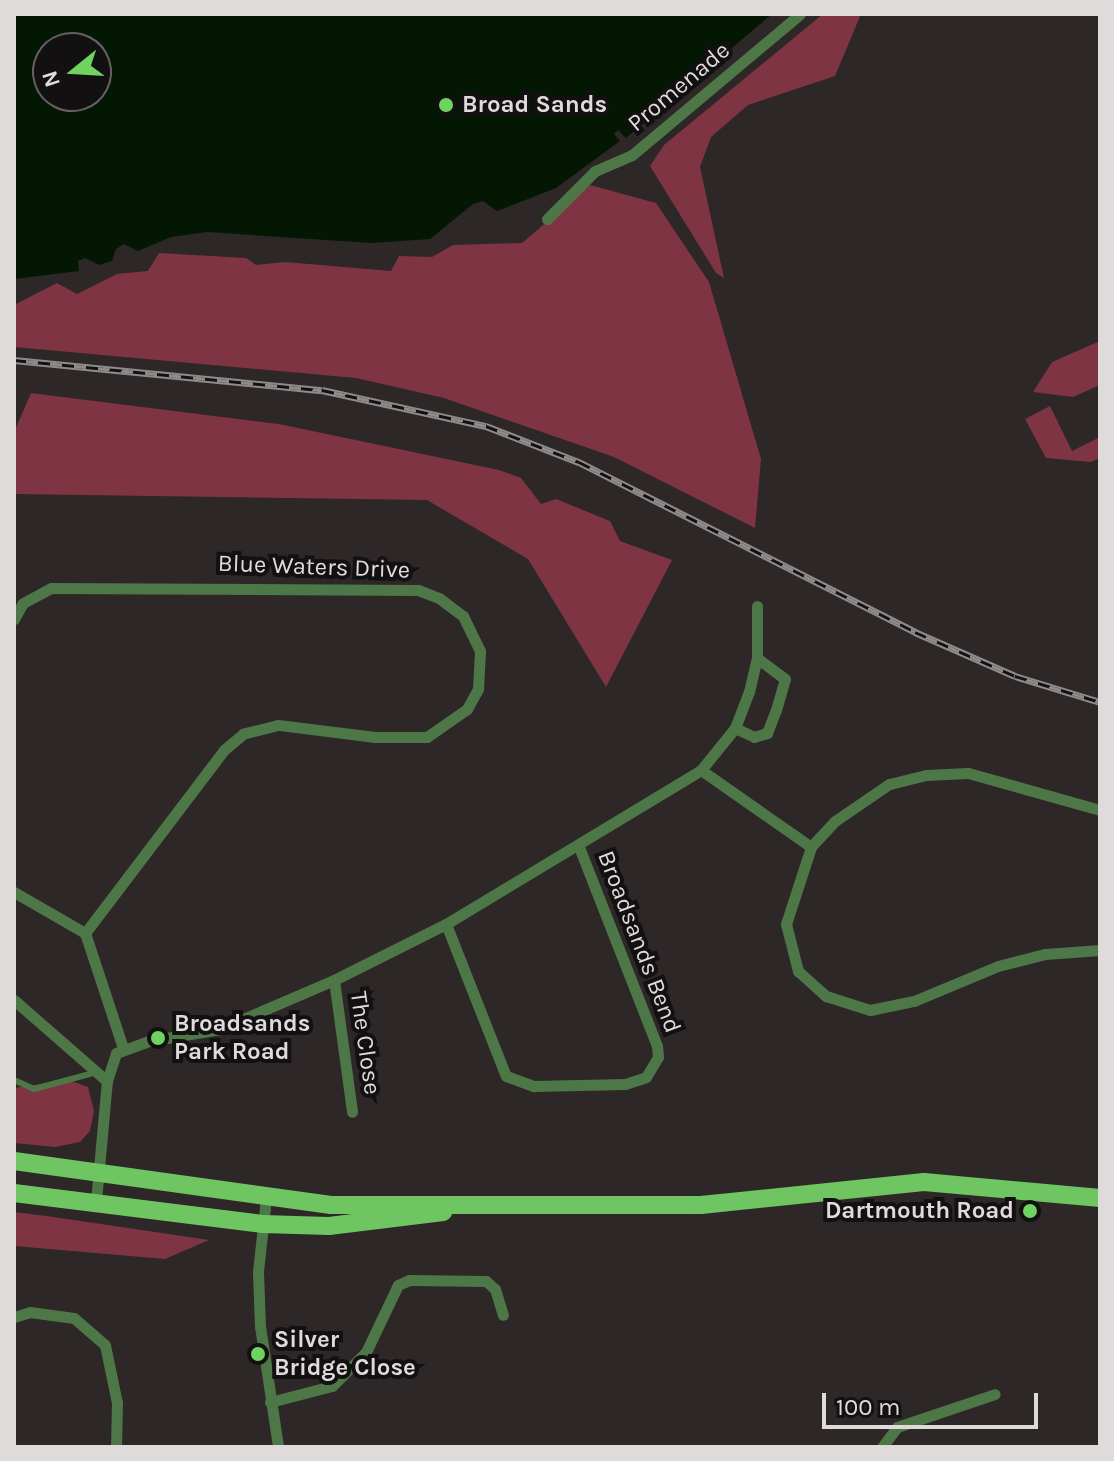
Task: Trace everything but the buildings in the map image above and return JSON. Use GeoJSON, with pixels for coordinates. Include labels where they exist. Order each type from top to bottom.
{"type":"FeatureCollection","features":[{"type":"Feature","properties":{"kind":"main road"},"geometry":{"type":"LineString","coordinates":[[23,1162],[331,1205],[701,1205],[924,1182],[1100,1198]]}},
{"type":"Feature","properties":{"kind":"main road"},"geometry":{"type":"LineString","coordinates":[[14,1193],[262,1224],[329,1226],[409,1218],[489,1203]]}},
{"type":"Feature","properties":{"kind":"street","name":"Promenade"},"geometry":{"type":"LineString","coordinates":[[547,219],[595,171],[632,155],[800,14]]}},
{"type":"Feature","properties":{"kind":"street","name":"Blue Waters Drive"},"geometry":{"type":"LineString","coordinates":[[14,619],[23,603],[51,588],[418,590],[463,616],[480,651],[478,689],[467,709],[427,737],[375,737],[278,725],[243,734],[224,750],[85,933]]}},
{"type":"Feature","properties":{"kind":"street"},"geometry":{"type":"LineString","coordinates":[[105,1202],[100,1173],[107,1081],[110,1064],[123,1048],[220,1029],[334,980],[446,924],[579,847],[701,770],[735,728],[757,658],[757,606]]}},
{"type":"Feature","properties":{"kind":"street"},"geometry":{"type":"LineString","coordinates":[[735,728],[754,737],[767,733],[776,710],[785,679],[757,658]]}},
{"type":"Feature","properties":{"kind":"street"},"geometry":{"type":"LineString","coordinates":[[701,770],[811,847]]}},
{"type":"Feature","properties":{"kind":"street"},"geometry":{"type":"LineString","coordinates":[[1100,810],[1002,780],[945,773],[889,784],[835,821],[811,847],[788,908],[789,951],[812,985],[851,1008],[897,1006],[998,966],[1045,954],[1100,950]]}},
{"type":"Feature","properties":{"kind":"street","name":"Broadsands Bend"},"geometry":{"type":"LineString","coordinates":[[446,924],[506,1076],[534,1086],[625,1084],[646,1077],[658,1057],[657,1046],[579,847]]}},
{"type":"Feature","properties":{"kind":"street"},"geometry":{"type":"LineString","coordinates":[[14,892],[85,933],[123,1048]]}},
{"type":"Feature","properties":{"kind":"street","name":"The Close"},"geometry":{"type":"LineString","coordinates":[[334,980],[352,1112]]}},
{"type":"Feature","properties":{"kind":"street"},"geometry":{"type":"LineString","coordinates":[[14,1000],[107,1081]]}},
{"type":"Feature","properties":{"kind":"street"},"geometry":{"type":"LineString","coordinates":[[266,1198],[262,1224],[260,1326],[278,1447]]}},
{"type":"Feature","properties":{"kind":"street"},"geometry":{"type":"LineString","coordinates":[[270,1402],[332,1386],[366,1352],[398,1285],[409,1280],[486,1281],[495,1289],[503,1315]]}},
{"type":"Feature","properties":{"kind":"street"},"geometry":{"type":"LineString","coordinates":[[14,1317],[30,1312],[74,1318],[105,1345],[117,1403],[116,1447]]}},
{"type":"Feature","properties":{"kind":"street"},"geometry":{"type":"LineString","coordinates":[[882,1447],[897,1427],[995,1394]]}},
{"type":"Feature","properties":{"kind":"lane"},"geometry":{"type":"LineString","coordinates":[[14,1080],[34,1089],[97,1072]]}},
{"type":"Feature","properties":{"kind":"shaded area","name":"Broad Sands"},"geometry":{"type":"Polygon","coordinates":[[[14,14],[772,14],[626,138],[618,130],[614,134],[620,141],[556,188],[497,211],[483,201],[473,204],[430,239],[372,243],[207,232],[171,237],[138,251],[124,244],[116,249],[112,261],[99,265],[85,258],[78,261],[79,271],[14,279],[14,14]]]}},
{"type":"Feature","properties":{"kind":"shaded area"},"geometry":{"type":"Polygon","coordinates":[[[823,14],[861,14],[835,76],[748,105],[711,137],[700,167],[724,278],[716,273],[650,166],[664,145],[823,14]]]}},
{"type":"Feature","properties":{"kind":"shaded area"},"geometry":{"type":"Polygon","coordinates":[[[590,185],[656,203],[709,282],[761,459],[755,528],[614,457],[444,398],[356,378],[14,347],[14,305],[57,283],[77,294],[117,274],[148,271],[159,253],[246,258],[256,265],[285,262],[391,271],[399,256],[432,257],[453,245],[522,243],[590,185]]]}},
{"type":"Feature","properties":{"kind":"shaded area"},"geometry":{"type":"Polygon","coordinates":[[[1100,341],[1100,385],[1073,397],[1033,392],[1052,362],[1100,341]]]}},
{"type":"Feature","properties":{"kind":"shaded area"},"geometry":{"type":"Polygon","coordinates":[[[31,393],[279,424],[499,470],[521,478],[541,504],[556,499],[610,521],[620,541],[672,560],[606,687],[528,559],[427,500],[14,494],[14,432],[31,393]]]}},
{"type":"Feature","properties":{"kind":"shaded area"},"geometry":{"type":"Polygon","coordinates":[[[1050,406],[1072,451],[1100,437],[1100,458],[1091,462],[1046,458],[1025,419],[1050,406]]]}},
{"type":"Feature","properties":{"kind":"shaded area"},"geometry":{"type":"Polygon","coordinates":[[[69,1080],[88,1087],[94,1111],[90,1131],[80,1142],[55,1147],[14,1143],[14,1088],[69,1080]]]}},
{"type":"Feature","properties":{"kind":"shaded area"},"geometry":{"type":"Polygon","coordinates":[[[14,1212],[209,1240],[165,1259],[14,1246],[14,1212]]]}},
{"type":"Feature","properties":{"kind":"railway"},"geometry":{"type":"LineString","coordinates":[[14,360],[322,390],[486,426],[579,462],[915,632],[1015,676],[1100,702]]}},
{"type":"Feature","properties":{"kind":"place","name":"Broad Sands"},"geometry":{"type":"Point","coordinates":[446,105]}},
{"type":"Feature","properties":{"kind":"place","name":"Broadsands Park Road"},"geometry":{"type":"Point","coordinates":[158,1038]}},
{"type":"Feature","properties":{"kind":"place","name":"Dartmouth Road"},"geometry":{"type":"Point","coordinates":[1030,1211]}},
{"type":"Feature","properties":{"kind":"place","name":"Silver Bridge Close"},"geometry":{"type":"Point","coordinates":[258,1354]}}]}
